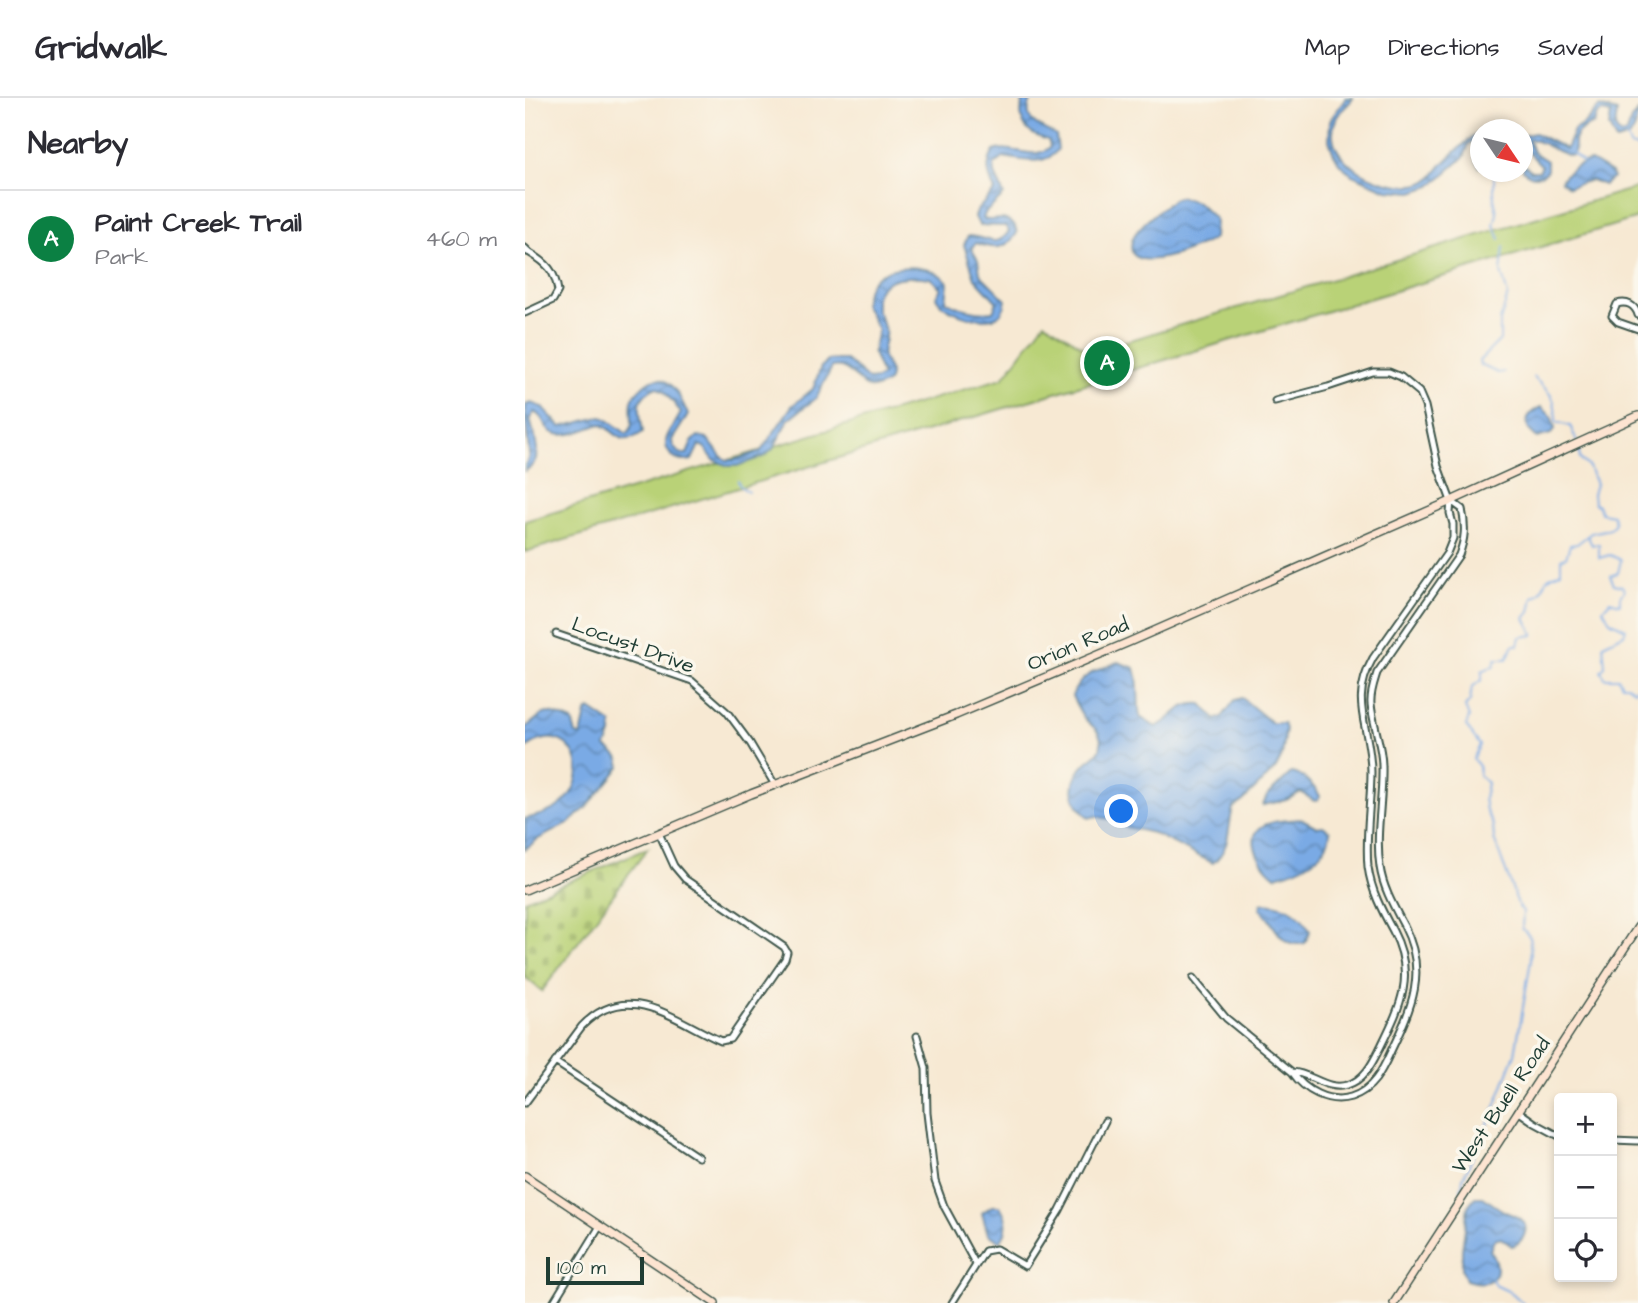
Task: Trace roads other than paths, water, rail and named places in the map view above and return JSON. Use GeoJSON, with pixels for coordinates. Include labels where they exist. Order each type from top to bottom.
{"type":"FeatureCollection","features":[{"type":"Feature","properties":{"kind":"main road","name":"Orion Road"},"geometry":{"type":"LineString","coordinates":[[525,890],[775,785],[1003,695],[1451,501],[1638,416]]}},
{"type":"Feature","properties":{"kind":"main road","name":"West Buell Road"},"geometry":{"type":"LineString","coordinates":[[1394,1303],[1638,927]]}},
{"type":"Feature","properties":{"kind":"main road"},"geometry":{"type":"LineString","coordinates":[[525,1176],[715,1303]]}},
{"type":"Feature","properties":{"kind":"street"},"geometry":{"type":"LineString","coordinates":[[525,313],[553,300],[558,291],[554,272],[545,262],[527,251]]}},
{"type":"Feature","properties":{"kind":"street"},"geometry":{"type":"LineString","coordinates":[[1638,315],[1633,306],[1623,302],[1617,304],[1612,312],[1618,322],[1638,329]]}},
{"type":"Feature","properties":{"kind":"street"},"geometry":{"type":"LineString","coordinates":[[1275,401],[1373,372],[1388,372],[1401,377],[1419,392],[1425,406],[1437,466],[1451,501],[1453,524],[1447,554],[1371,662],[1361,694],[1361,714],[1370,752],[1368,867],[1373,887],[1405,962],[1401,1003],[1374,1060],[1365,1074],[1356,1081],[1338,1086],[1323,1083],[1302,1072],[1292,1072]]}},
{"type":"Feature","properties":{"kind":"street"},"geometry":{"type":"LineString","coordinates":[[1193,978],[1226,1018],[1292,1072],[1298,1082],[1324,1096],[1334,1099],[1354,1096],[1378,1077],[1404,1025],[1416,987],[1416,959],[1413,946],[1384,882],[1379,844],[1381,749],[1371,703],[1380,668],[1459,555],[1465,533],[1462,509],[1451,501]]}},
{"type":"Feature","properties":{"kind":"street"},"geometry":{"type":"LineString","coordinates":[[1453,534],[1465,533]]}},
{"type":"Feature","properties":{"kind":"street"},"geometry":{"type":"LineString","coordinates":[[1436,569],[1445,575]]}},
{"type":"Feature","properties":{"kind":"street","name":"Locust Drive"},"geometry":{"type":"LineString","coordinates":[[556,634],[692,681],[727,712],[750,743],[775,785]]}},
{"type":"Feature","properties":{"kind":"street"},"geometry":{"type":"LineString","coordinates":[[1371,662],[1380,668]]}},
{"type":"Feature","properties":{"kind":"street"},"geometry":{"type":"LineString","coordinates":[[1370,791],[1382,792]]}},
{"type":"Feature","properties":{"kind":"street"},"geometry":{"type":"LineString","coordinates":[[525,1103],[590,1017],[612,1006],[644,1005],[660,1010],[721,1041],[730,1039],[785,959],[787,952],[784,947],[685,879],[674,866],[659,833]]}},
{"type":"Feature","properties":{"kind":"street"},"geometry":{"type":"LineString","coordinates":[[1373,887],[1384,882]]}},
{"type":"Feature","properties":{"kind":"street"},"geometry":{"type":"LineString","coordinates":[[1394,1020],[1404,1025]]}},
{"type":"Feature","properties":{"kind":"street"},"geometry":{"type":"LineString","coordinates":[[917,1036],[926,1068],[927,1113],[935,1181],[943,1206],[975,1263]]}},
{"type":"Feature","properties":{"kind":"street"},"geometry":{"type":"LineString","coordinates":[[555,1062],[698,1157]]}},
{"type":"Feature","properties":{"kind":"street"},"geometry":{"type":"LineString","coordinates":[[1518,1111],[1554,1133]]}},
{"type":"Feature","properties":{"kind":"street"},"geometry":{"type":"LineString","coordinates":[[952,1303],[985,1251],[996,1249],[1025,1266],[1060,1210],[1105,1121]]}},
{"type":"Feature","properties":{"kind":"street"},"geometry":{"type":"LineString","coordinates":[[1617,1140],[1638,1142]]}},
{"type":"Feature","properties":{"kind":"street"},"geometry":{"type":"LineString","coordinates":[[553,1303],[600,1226]]}},
{"type":"Feature","properties":{"kind":"water"},"geometry":{"type":"Polygon","coordinates":[[[1024,98],[1032,98],[1029,107],[1030,119],[1056,136],[1058,149],[1053,155],[1040,160],[1025,161],[1003,157],[994,165],[1004,195],[985,213],[983,219],[1006,220],[1015,226],[1017,233],[1004,246],[976,243],[971,248],[978,260],[980,274],[1006,300],[1004,309],[998,315],[979,319],[961,315],[945,307],[936,297],[941,288],[930,278],[894,280],[880,288],[876,305],[885,331],[882,354],[890,372],[888,382],[871,388],[847,370],[832,367],[816,398],[788,420],[773,449],[765,456],[737,466],[728,466],[714,460],[704,447],[699,445],[692,460],[676,459],[666,444],[681,412],[664,391],[656,387],[641,401],[643,432],[629,439],[620,437],[600,424],[572,434],[558,434],[547,428],[534,412],[530,419],[537,454],[525,471],[529,454],[526,405],[531,403],[542,407],[561,427],[600,417],[627,434],[631,426],[634,396],[644,385],[659,379],[672,386],[688,415],[672,440],[673,446],[679,452],[687,454],[698,436],[707,438],[727,460],[761,451],[792,406],[813,389],[821,367],[829,360],[846,360],[869,380],[882,375],[873,353],[878,330],[864,304],[867,290],[873,281],[892,269],[912,267],[932,272],[948,282],[946,301],[969,310],[993,311],[997,302],[975,278],[964,245],[968,236],[995,241],[1009,231],[1005,226],[979,225],[975,217],[978,209],[995,191],[988,167],[994,151],[1001,149],[1037,153],[1050,147],[1049,141],[1025,127],[1021,113],[1024,98]]]}},
{"type":"Feature","properties":{"kind":"water"},"geometry":{"type":"Polygon","coordinates":[[[1346,98],[1353,98],[1336,119],[1333,135],[1337,149],[1346,161],[1360,171],[1392,184],[1423,183],[1470,140],[1470,143],[1464,157],[1431,186],[1413,192],[1387,190],[1352,175],[1339,163],[1329,140],[1330,120],[1346,98]]]}},
{"type":"Feature","properties":{"kind":"water"},"geometry":{"type":"Polygon","coordinates":[[[1599,107],[1617,112],[1615,128],[1620,135],[1627,133],[1631,119],[1638,112],[1630,137],[1616,141],[1609,127],[1611,114],[1602,112],[1597,115],[1594,124],[1581,130],[1576,137],[1575,150],[1571,156],[1533,140],[1535,133],[1566,149],[1574,130],[1585,123],[1599,107]]]}},
{"type":"Feature","properties":{"kind":"water"},"geometry":{"type":"Polygon","coordinates":[[[1533,152],[1547,161],[1547,170],[1542,175],[1533,175],[1533,171],[1539,171],[1542,166],[1533,157],[1533,152]]]}},
{"type":"Feature","properties":{"kind":"water"},"geometry":{"type":"Polygon","coordinates":[[[1591,161],[1611,173],[1613,178],[1604,185],[1591,180],[1569,187],[1561,181],[1574,168],[1591,161]]]}},
{"type":"Feature","properties":{"kind":"water"},"geometry":{"type":"Polygon","coordinates":[[[1180,197],[1197,202],[1215,219],[1214,238],[1165,258],[1139,258],[1132,252],[1134,236],[1156,213],[1173,199],[1180,197]]]}},
{"type":"Feature","properties":{"kind":"water"},"geometry":{"type":"Polygon","coordinates":[[[1541,407],[1551,416],[1555,429],[1551,434],[1537,438],[1529,430],[1527,422],[1531,413],[1541,407]]]}},
{"type":"Feature","properties":{"kind":"water"},"geometry":{"type":"Polygon","coordinates":[[[1118,662],[1135,668],[1140,717],[1156,727],[1182,708],[1194,704],[1202,704],[1216,720],[1222,717],[1235,700],[1242,698],[1272,723],[1284,723],[1286,729],[1282,756],[1276,768],[1233,808],[1226,845],[1213,863],[1153,833],[1116,825],[1113,820],[1096,816],[1089,818],[1078,805],[1073,791],[1076,777],[1099,751],[1101,741],[1098,731],[1084,717],[1072,696],[1085,678],[1118,662]]]}},
{"type":"Feature","properties":{"kind":"water"},"geometry":{"type":"Polygon","coordinates":[[[590,709],[612,724],[606,747],[618,757],[620,767],[587,807],[569,823],[525,849],[525,819],[556,808],[569,796],[576,781],[578,767],[574,754],[566,744],[555,739],[541,740],[525,749],[525,728],[542,715],[550,713],[572,721],[576,734],[581,736],[586,713],[590,709]]]}},
{"type":"Feature","properties":{"kind":"water"},"geometry":{"type":"Polygon","coordinates":[[[1291,773],[1304,778],[1311,785],[1320,796],[1318,800],[1314,801],[1301,792],[1286,800],[1263,805],[1267,796],[1291,773]]]}},
{"type":"Feature","properties":{"kind":"water"},"geometry":{"type":"Polygon","coordinates":[[[1302,819],[1330,831],[1328,840],[1319,855],[1311,861],[1276,876],[1266,868],[1258,855],[1254,841],[1256,835],[1259,829],[1267,824],[1302,819]]]}},
{"type":"Feature","properties":{"kind":"water"},"geometry":{"type":"Polygon","coordinates":[[[1261,904],[1286,907],[1302,918],[1310,931],[1305,943],[1289,942],[1278,933],[1260,909],[1261,904]]]}},
{"type":"Feature","properties":{"kind":"water"},"geometry":{"type":"Polygon","coordinates":[[[1475,1197],[1483,1197],[1522,1220],[1525,1228],[1523,1237],[1512,1246],[1501,1238],[1494,1240],[1490,1250],[1497,1266],[1496,1273],[1489,1281],[1483,1282],[1466,1280],[1462,1269],[1468,1206],[1475,1197]]]}},
{"type":"Feature","properties":{"kind":"water"},"geometry":{"type":"Polygon","coordinates":[[[992,1206],[1000,1206],[1006,1219],[1005,1233],[1000,1241],[988,1234],[982,1213],[992,1206]]]}},
{"type":"Feature","properties":{"kind":"waterway"},"geometry":{"type":"LineString","coordinates":[[1627,138],[1630,146],[1638,148]]}},
{"type":"Feature","properties":{"kind":"waterway"},"geometry":{"type":"LineString","coordinates":[[1572,153],[1583,163]]}},
{"type":"Feature","properties":{"kind":"waterway"},"geometry":{"type":"LineString","coordinates":[[1494,182],[1497,213],[1494,225],[1500,239]]}},
{"type":"Feature","properties":{"kind":"waterway"},"geometry":{"type":"LineString","coordinates":[[1504,247],[1501,272],[1508,295],[1500,321],[1500,340],[1479,361],[1480,365],[1498,373],[1504,372]]}},
{"type":"Feature","properties":{"kind":"waterway"},"geometry":{"type":"LineString","coordinates":[[1533,377],[1551,396],[1556,422],[1570,426],[1577,441]]}},
{"type":"Feature","properties":{"kind":"waterway"},"geometry":{"type":"LineString","coordinates":[[1461,1190],[1463,1178],[1492,1115],[1515,1054],[1531,960],[1530,937],[1522,928],[1523,911],[1519,907],[1486,811],[1484,798],[1487,783],[1479,775],[1479,766],[1473,759],[1480,745],[1466,726],[1469,717],[1465,707],[1470,701],[1472,687],[1482,680],[1482,671],[1494,666],[1496,659],[1507,659],[1513,645],[1518,645],[1520,637],[1534,635],[1525,618],[1530,612],[1533,597],[1541,592],[1548,578],[1561,571],[1561,559],[1566,557],[1570,545],[1577,544],[1591,533],[1610,529],[1615,523],[1613,515],[1601,513],[1598,505],[1594,503],[1596,484],[1589,467],[1580,459],[1578,446]]}},
{"type":"Feature","properties":{"kind":"waterway"},"geometry":{"type":"LineString","coordinates":[[738,481],[748,492]]}},
{"type":"Feature","properties":{"kind":"waterway"},"geometry":{"type":"LineString","coordinates":[[1588,537],[1592,545],[1599,544],[1599,558],[1610,555],[1621,560],[1618,573],[1610,576],[1614,584],[1622,586],[1624,590],[1620,604],[1610,601],[1603,609],[1610,621],[1626,629],[1624,634],[1603,644],[1605,666],[1601,671],[1605,678],[1618,678],[1622,685],[1634,690],[1638,687]]}},
{"type":"Feature","properties":{"kind":"waterway"},"geometry":{"type":"LineString","coordinates":[[1492,1279],[1495,1285],[1512,1293],[1523,1303]]}},
{"type":"Feature","properties":{"kind":"place","name":"Paint Creek Trail"},"geometry":{"type":"Point","coordinates":[1107,363]}}]}
